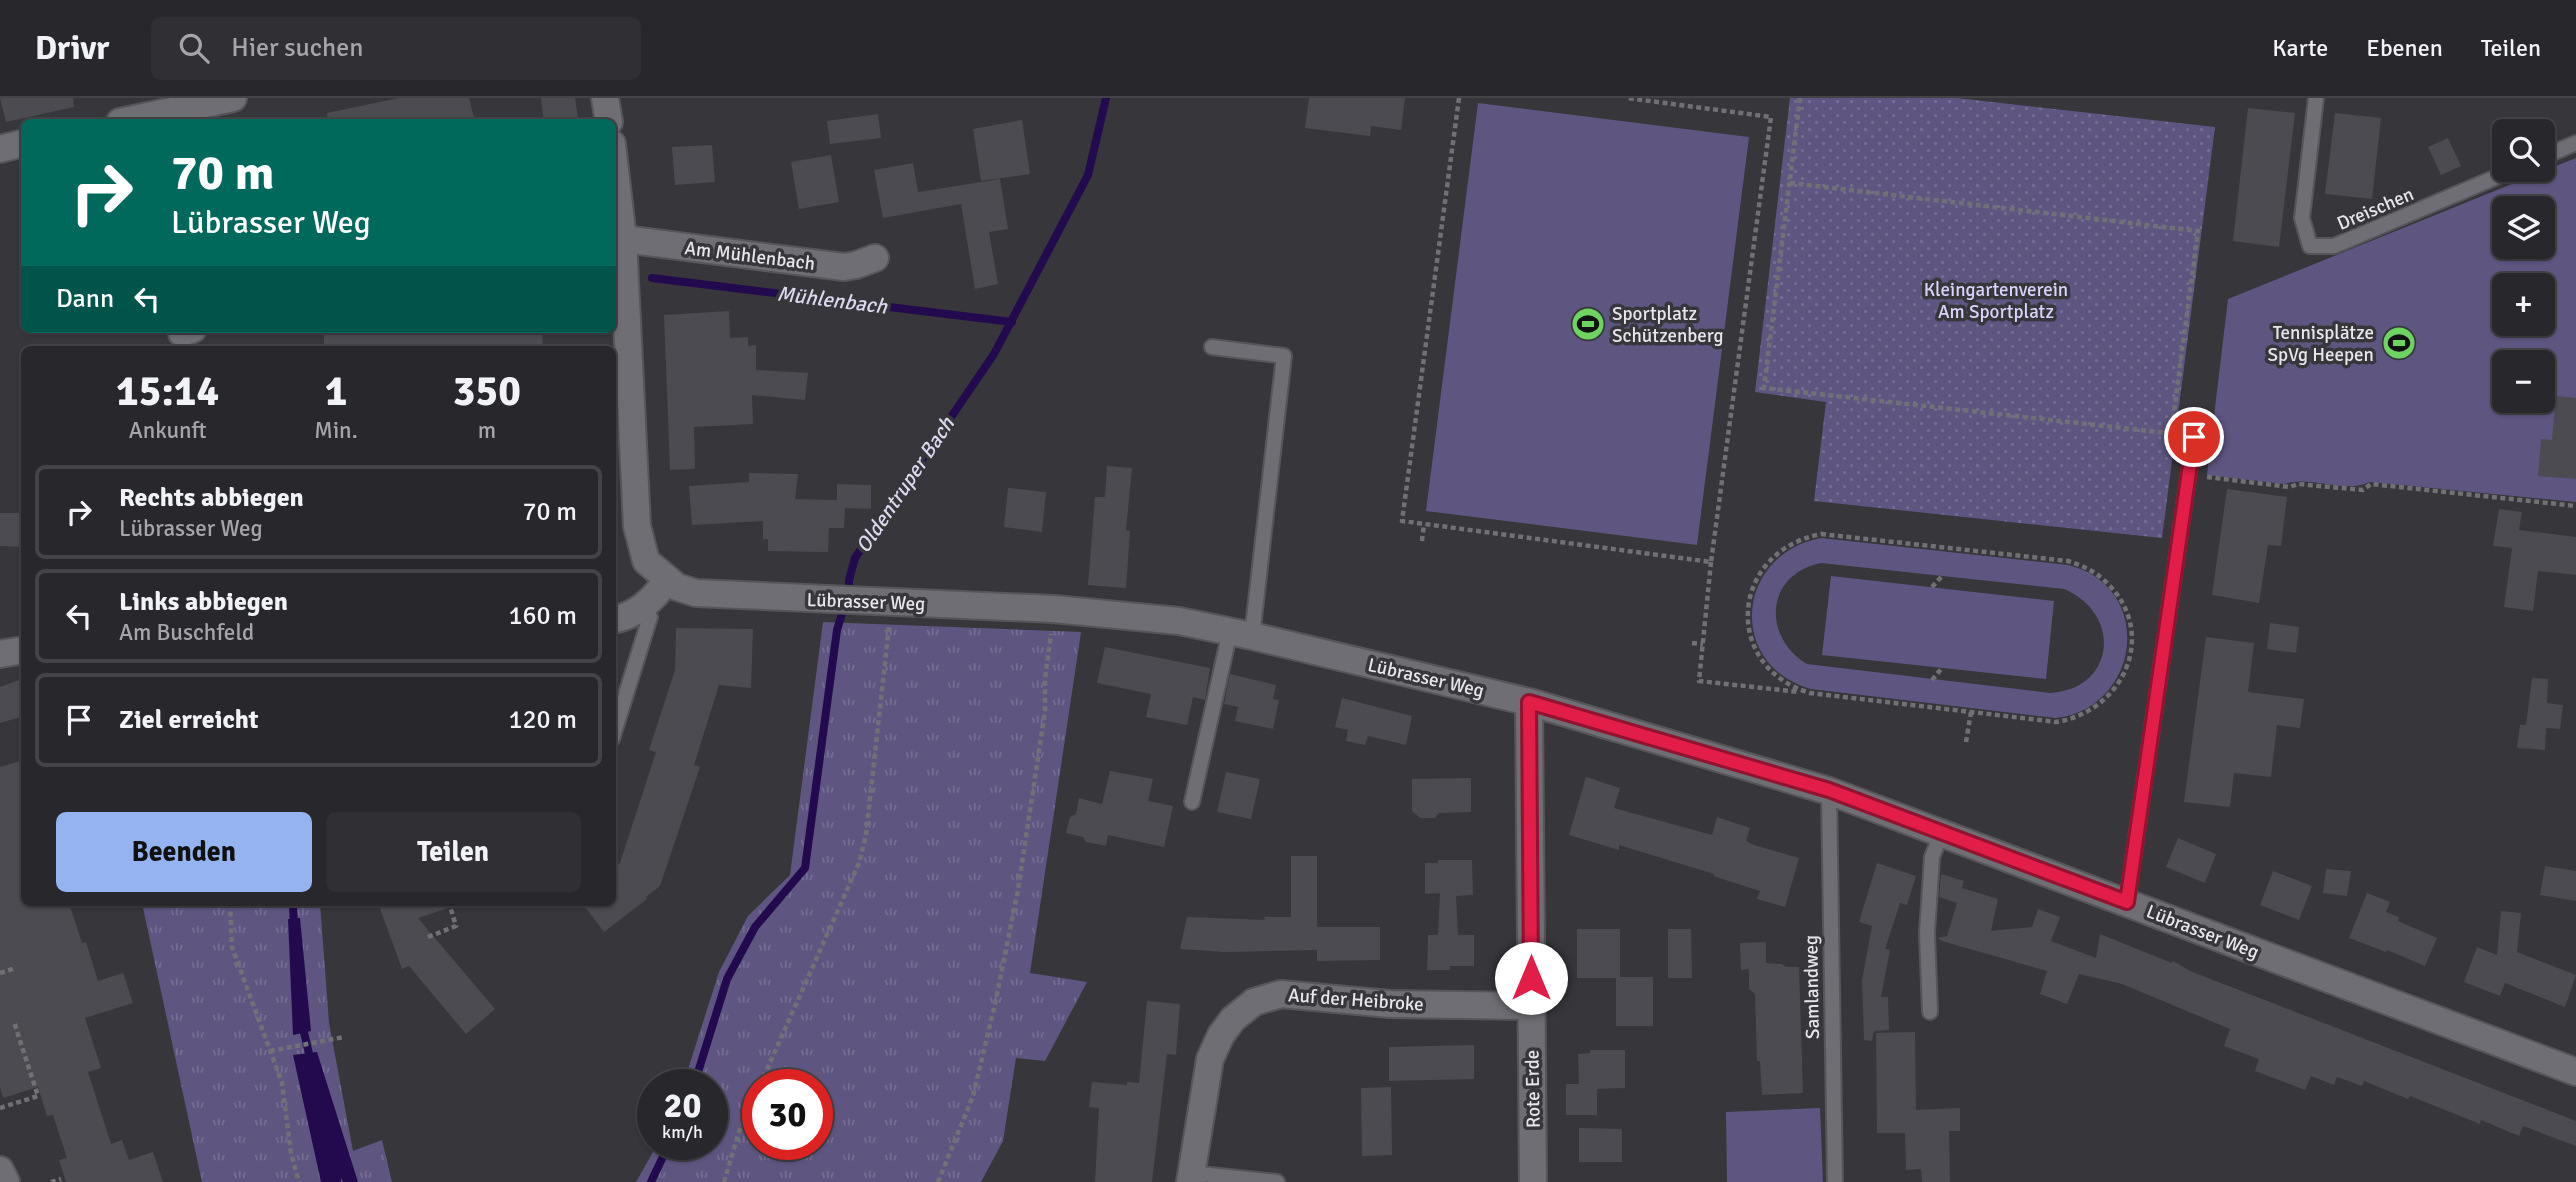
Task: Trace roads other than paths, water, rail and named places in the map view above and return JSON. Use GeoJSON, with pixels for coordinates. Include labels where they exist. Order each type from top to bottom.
{"type":"FeatureCollection","features":[{"type":"Feature","properties":{"kind":"street"},"geometry":{"type":"LineString","coordinates":[[134,119],[233,98]]}},
{"type":"Feature","properties":{"kind":"street"},"geometry":{"type":"LineString","coordinates":[[605,98],[608,119]]}},
{"type":"Feature","properties":{"kind":"street"},"geometry":{"type":"LineString","coordinates":[[0,149],[21,144]]}},
{"type":"Feature","properties":{"kind":"street","name":"Lübrasser Weg"},"geometry":{"type":"LineString","coordinates":[[616,179],[623,239],[619,283],[637,526],[646,561],[667,581],[687,592],[1054,609],[1180,621],[1241,633],[1529,702],[1829,790],[2576,1072]]}},
{"type":"Feature","properties":{"kind":"street","name":"Am Mühlenbach"},"geometry":{"type":"LineString","coordinates":[[623,239],[844,267],[875,258]]}},
{"type":"Feature","properties":{"kind":"street"},"geometry":{"type":"LineString","coordinates":[[616,619],[634,614],[667,581]]}},
{"type":"Feature","properties":{"kind":"street"},"geometry":{"type":"LineString","coordinates":[[0,654],[21,650]]}},
{"type":"Feature","properties":{"kind":"street","name":"Rote Erde"},"geometry":{"type":"LineString","coordinates":[[1529,702],[1533,1182]]}},
{"type":"Feature","properties":{"kind":"street","name":"Auf der Heibroke"},"geometry":{"type":"LineString","coordinates":[[1190,1177],[1210,1059],[1221,1035],[1233,1019],[1254,1002],[1280,994],[1390,1004],[1531,1006]]}},
{"type":"Feature","properties":{"kind":"street"},"geometry":{"type":"LineString","coordinates":[[0,1170],[6,1182]]}},
{"type":"Feature","properties":{"kind":"lane","name":"Dreischen"},"geometry":{"type":"LineString","coordinates":[[2316,98],[2302,218],[2310,246],[2334,246],[2492,179]]}},
{"type":"Feature","properties":{"kind":"lane"},"geometry":{"type":"LineString","coordinates":[[2555,152],[2576,143]]}},
{"type":"Feature","properties":{"kind":"lane"},"geometry":{"type":"LineString","coordinates":[[1192,802],[1241,633],[1284,356],[1212,347]]}},
{"type":"Feature","properties":{"kind":"lane"},"geometry":{"type":"LineString","coordinates":[[2127,902],[2194,437]]}},
{"type":"Feature","properties":{"kind":"lane"},"geometry":{"type":"LineString","coordinates":[[616,726],[650,617],[644,606]]}},
{"type":"Feature","properties":{"kind":"lane","name":"Samlandweg"},"geometry":{"type":"LineString","coordinates":[[1829,790],[1835,1182]]}},
{"type":"Feature","properties":{"kind":"lane"},"geometry":{"type":"LineString","coordinates":[[1930,1013],[1927,933],[1932,857],[1942,832]]}},
{"type":"Feature","properties":{"kind":"lane"},"geometry":{"type":"LineString","coordinates":[[1190,1177],[1277,1182]]}},
{"type":"Feature","properties":{"kind":"waterway","name":"Oldentruper Bach"},"geometry":{"type":"LineString","coordinates":[[699,1069],[727,979],[755,927],[805,868],[837,630],[849,591],[855,558],[994,354],[1088,175],[1106,98]]}},
{"type":"Feature","properties":{"kind":"waterway","name":"Mühlenbach"},"geometry":{"type":"LineString","coordinates":[[652,278],[1012,322]]}},
{"type":"Feature","properties":{"kind":"waterway"},"geometry":{"type":"LineString","coordinates":[[293,906],[294,927]]}},
{"type":"Feature","properties":{"kind":"waterway"},"geometry":{"type":"LineString","coordinates":[[302,1024],[311,1062]]}},
{"type":"Feature","properties":{"kind":"waterway","name":"Oldentruper Bach"},"geometry":{"type":"LineString","coordinates":[[651,1182],[661,1160]]}},
{"type":"Feature","properties":{"kind":"place","name":"Sportplatz Schützenberg"},"geometry":{"type":"Point","coordinates":[1588,324]}},
{"type":"Feature","properties":{"kind":"place","name":"Tennisplätze SpVg Heepen"},"geometry":{"type":"Point","coordinates":[2399,343]}},
{"type":"Feature","properties":{"kind":"park label","name":"Kleingartenverein Am Sportplatz"},"geometry":{"type":"Point","coordinates":[1996,300]}}]}
